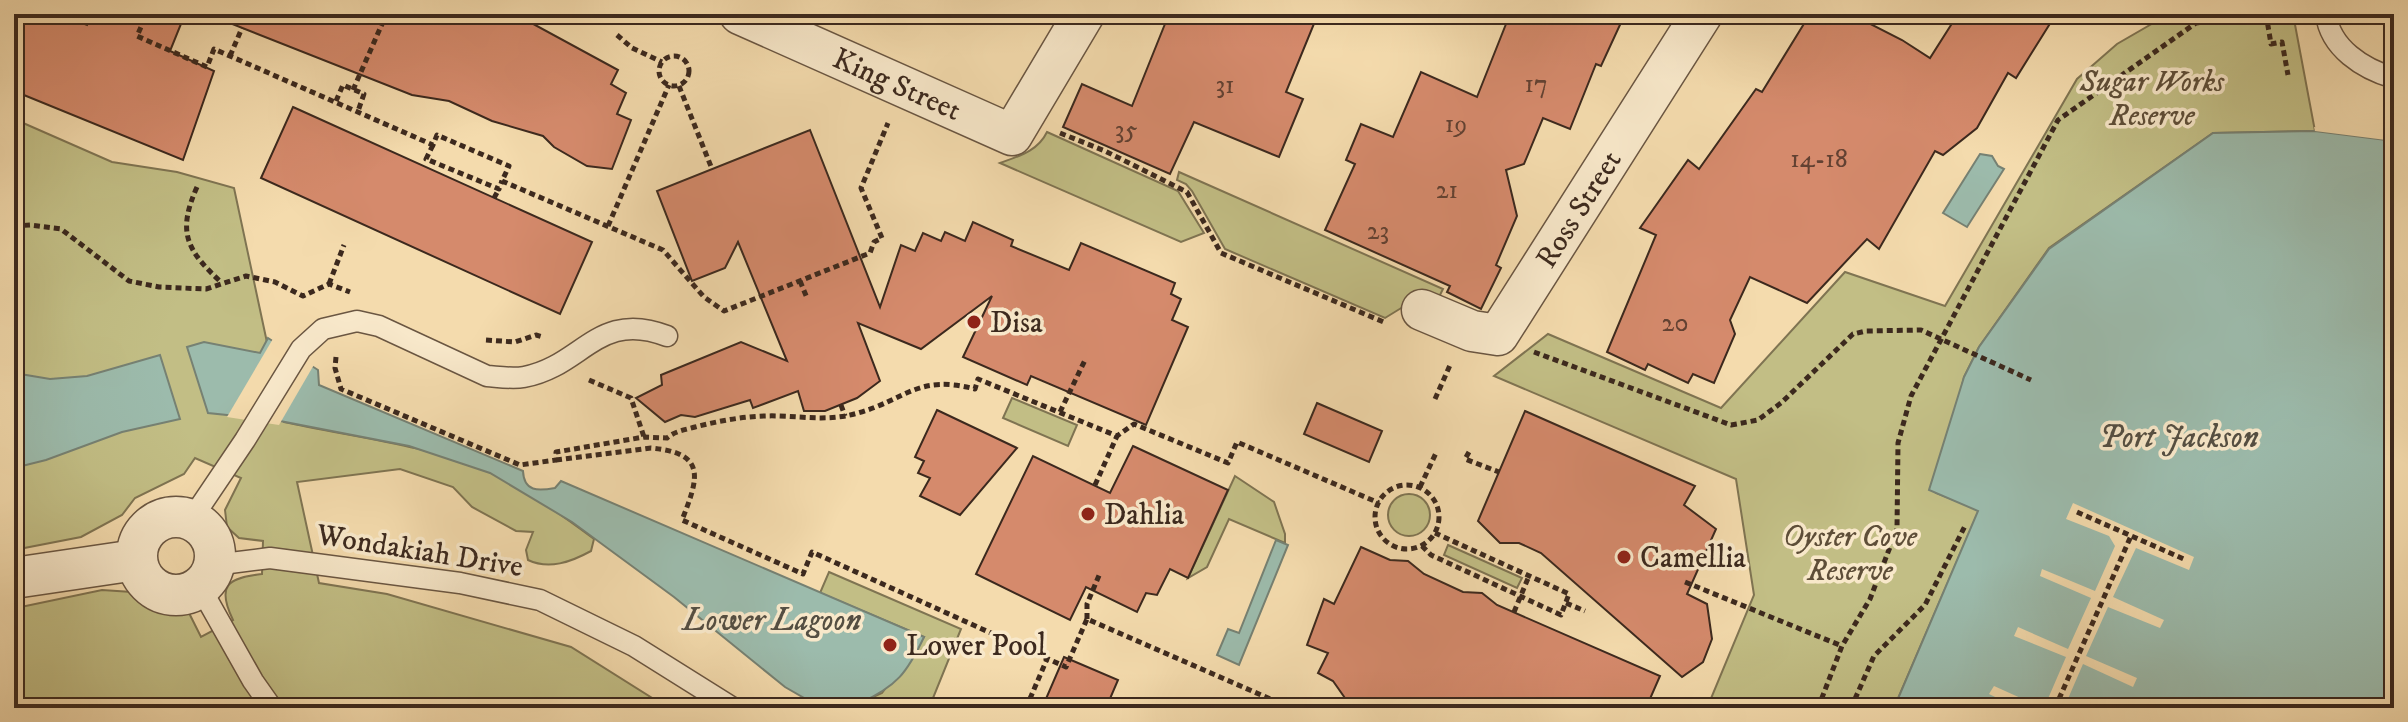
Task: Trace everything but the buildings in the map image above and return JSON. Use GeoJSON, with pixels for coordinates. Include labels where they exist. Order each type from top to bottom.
{"type":"FeatureCollection","features":[{"type":"Feature","properties":{"kind":"street","name":"King Street"},"geometry":{"type":"LineString","coordinates":[[740,14],[1017,126]]}},
{"type":"Feature","properties":{"kind":"street"},"geometry":{"type":"LineString","coordinates":[[1017,126],[1084,14]]}},
{"type":"Feature","properties":{"kind":"street","name":"Ross Street"},"geometry":{"type":"LineString","coordinates":[[1422,310],[1472,331],[1498,335],[1702,14]]}},
{"type":"Feature","properties":{"kind":"street"},"geometry":{"type":"LineString","coordinates":[[169,517],[191,520],[208,534],[215,554],[207,576],[178,596],[155,590],[139,571],[136,560],[141,537],[158,521],[169,517]]}},
{"type":"Feature","properties":{"kind":"street"},"geometry":{"type":"LineString","coordinates":[[14,578],[136,560]]}},
{"type":"Feature","properties":{"kind":"lane"},"geometry":{"type":"LineString","coordinates":[[2326,14],[2327,27],[2353,59],[2371,71],[2394,78]]}},
{"type":"Feature","properties":{"kind":"lane"},"geometry":{"type":"LineString","coordinates":[[191,520],[301,349],[323,329],[357,321],[379,326],[487,376],[507,378],[525,377],[543,371],[619,329],[633,327],[667,336]]}},
{"type":"Feature","properties":{"kind":"lane","name":"Wondakiah Drive"},"geometry":{"type":"LineString","coordinates":[[207,576],[270,558],[460,583],[540,600],[634,646],[733,708]]}},
{"type":"Feature","properties":{"kind":"lane"},"geometry":{"type":"LineString","coordinates":[[207,576],[253,681],[272,708]]}},
{"type":"Feature","properties":{"kind":"path"},"geometry":{"type":"LineString","coordinates":[[136,14],[145,18],[137,36],[207,67],[214,49],[433,145]]}},
{"type":"Feature","properties":{"kind":"path"},"geometry":{"type":"LineString","coordinates":[[1818,708],[1842,646],[1870,599],[1897,529],[1898,443],[1911,396],[2058,120],[2196,23],[2255,14]]}},
{"type":"Feature","properties":{"kind":"path"},"geometry":{"type":"LineString","coordinates":[[2266,14],[2271,44],[2282,42],[2288,75]]}},
{"type":"Feature","properties":{"kind":"path"},"geometry":{"type":"LineString","coordinates":[[353,90],[386,15]]}},
{"type":"Feature","properties":{"kind":"path"},"geometry":{"type":"LineString","coordinates":[[230,56],[242,28]]}},
{"type":"Feature","properties":{"kind":"path"},"geometry":{"type":"LineString","coordinates":[[617,35],[632,48],[662,62]]}},
{"type":"Feature","properties":{"kind":"path"},"geometry":{"type":"LineString","coordinates":[[671,56],[685,60],[689,75],[679,86],[669,85],[660,76],[662,62],[671,56]]}},
{"type":"Feature","properties":{"kind":"path"},"geometry":{"type":"LineString","coordinates":[[336,102],[343,85],[364,94],[358,111]]}},
{"type":"Feature","properties":{"kind":"path"},"geometry":{"type":"LineString","coordinates":[[608,226],[669,85]]}},
{"type":"Feature","properties":{"kind":"path"},"geometry":{"type":"LineString","coordinates":[[679,86],[712,169]]}},
{"type":"Feature","properties":{"kind":"path"},"geometry":{"type":"LineString","coordinates":[[1017,126],[1105,151],[1187,192],[1221,253],[1369,315]]}},
{"type":"Feature","properties":{"kind":"path"},"geometry":{"type":"LineString","coordinates":[[494,198],[499,189],[509,166],[437,135],[426,159],[499,189]]}},
{"type":"Feature","properties":{"kind":"path"},"geometry":{"type":"LineString","coordinates":[[502,181],[663,250],[704,297],[724,311],[870,253],[874,242],[882,238],[861,188],[882,138]]}},
{"type":"Feature","properties":{"kind":"path"},"geometry":{"type":"LineString","coordinates":[[197,187],[186,219],[185,235],[204,266],[222,284]]}},
{"type":"Feature","properties":{"kind":"path"},"geometry":{"type":"LineString","coordinates":[[329,284],[344,245]]}},
{"type":"Feature","properties":{"kind":"path"},"geometry":{"type":"LineString","coordinates":[[800,281],[807,298]]}},
{"type":"Feature","properties":{"kind":"path"},"geometry":{"type":"LineString","coordinates":[[335,325],[335,368],[341,389],[520,465],[651,448],[688,458],[694,468],[696,488],[682,520],[803,574],[812,552],[1066,667],[1087,619],[1087,604],[1100,573]]}},
{"type":"Feature","properties":{"kind":"path"},"geometry":{"type":"LineString","coordinates":[[1534,352],[1731,425],[1758,420],[1853,334],[1866,331],[1921,330],[2031,380]]}},
{"type":"Feature","properties":{"kind":"path"},"geometry":{"type":"LineString","coordinates":[[1435,399],[1455,355]]}},
{"type":"Feature","properties":{"kind":"path"},"geometry":{"type":"LineString","coordinates":[[1060,412],[1086,358]]}},
{"type":"Feature","properties":{"kind":"path"},"geometry":{"type":"LineString","coordinates":[[556,460],[556,452],[644,437],[667,438],[672,433],[727,420],[780,416],[829,419],[845,416],[929,384],[953,383],[975,389],[978,379],[1117,436]]}},
{"type":"Feature","properties":{"kind":"path"},"geometry":{"type":"LineString","coordinates":[[841,405],[845,416]]}},
{"type":"Feature","properties":{"kind":"path"},"geometry":{"type":"LineString","coordinates":[[1095,485],[1117,436],[1134,424],[1228,463],[1237,442],[1379,503]]}},
{"type":"Feature","properties":{"kind":"path"},"geometry":{"type":"LineString","coordinates":[[1469,452],[1465,459],[1499,472]]}},
{"type":"Feature","properties":{"kind":"path"},"geometry":{"type":"LineString","coordinates":[[1420,487],[1436,453]]}},
{"type":"Feature","properties":{"kind":"path"},"geometry":{"type":"LineString","coordinates":[[1409,484],[1420,487],[1435,500],[1439,520],[1435,533],[1422,546],[1402,549],[1383,539],[1375,519],[1379,503],[1398,486],[1409,484]]}},
{"type":"Feature","properties":{"kind":"path"},"geometry":{"type":"LineString","coordinates":[[2077,512],[2186,560]]}},
{"type":"Feature","properties":{"kind":"path"},"geometry":{"type":"LineString","coordinates":[[1851,708],[1874,656],[1925,605],[1966,524]]}},
{"type":"Feature","properties":{"kind":"path"},"geometry":{"type":"LineString","coordinates":[[1422,546],[1431,555],[1561,615],[1569,594],[1435,533]]}},
{"type":"Feature","properties":{"kind":"path"},"geometry":{"type":"LineString","coordinates":[[2055,708],[2131,536]]}},
{"type":"Feature","properties":{"kind":"path"},"geometry":{"type":"LineString","coordinates":[[1514,612],[1529,576]]}},
{"type":"Feature","properties":{"kind":"path"},"geometry":{"type":"LineString","coordinates":[[1685,582],[1842,646]]}},
{"type":"Feature","properties":{"kind":"path"},"geometry":{"type":"LineString","coordinates":[[1566,603],[1585,611]]}},
{"type":"Feature","properties":{"kind":"path"},"geometry":{"type":"LineString","coordinates":[[1087,619],[1291,708]]}},
{"type":"Feature","properties":{"kind":"path"},"geometry":{"type":"LineString","coordinates":[[1026,708],[1047,659]]}},
{"type":"Feature","properties":{"kind":"green space"},"geometry":{"type":"Polygon","coordinates":[[[2169,14],[2293,14],[2315,131],[2213,133],[2049,248],[1979,347],[1964,377],[1936,493],[1979,510],[1894,708],[1707,708],[1754,595],[1736,479],[1494,376],[1548,334],[1721,408],[1845,272],[1945,306],[2077,79],[2117,44],[2169,14]]]}},
{"type":"Feature","properties":{"kind":"green space"},"geometry":{"type":"Polygon","coordinates":[[[14,119],[112,162],[177,172],[234,188],[284,422],[414,448],[465,462],[515,485],[594,539],[591,551],[576,558],[552,564],[536,563],[528,560],[526,550],[533,532],[516,531],[472,507],[453,487],[400,469],[297,482],[319,583],[387,594],[571,647],[668,708],[14,708],[14,632],[20,624],[16,608],[102,590],[132,592],[165,607],[188,611],[201,637],[233,620],[226,599],[228,585],[241,578],[262,574],[263,541],[239,538],[227,527],[225,510],[241,478],[195,458],[184,474],[135,498],[122,515],[81,537],[14,550],[14,119]]]}},
{"type":"Feature","properties":{"kind":"green space"},"geometry":{"type":"Polygon","coordinates":[[[1047,132],[1178,191],[1204,233],[1181,242],[1000,163],[1033,148],[1047,132]]]}},
{"type":"Feature","properties":{"kind":"green space"},"geometry":{"type":"Polygon","coordinates":[[[1179,172],[1443,289],[1432,311],[1411,302],[1385,318],[1225,249],[1192,191],[1177,180],[1179,172]]]}},
{"type":"Feature","properties":{"kind":"green space"},"geometry":{"type":"Polygon","coordinates":[[[1012,398],[1077,425],[1068,446],[1003,418],[1012,398]]]}},
{"type":"Feature","properties":{"kind":"green space"},"geometry":{"type":"Polygon","coordinates":[[[1235,476],[1274,502],[1285,543],[1229,519],[1207,567],[1188,578],[1235,476]]]}},
{"type":"Feature","properties":{"kind":"green space"},"geometry":{"type":"Polygon","coordinates":[[[1409,494],[1424,500],[1430,515],[1424,530],[1409,536],[1394,530],[1388,515],[1394,500],[1409,494]]]}},
{"type":"Feature","properties":{"kind":"green space"},"geometry":{"type":"Polygon","coordinates":[[[1448,545],[1522,578],[1517,588],[1444,555],[1448,545]]]}},
{"type":"Feature","properties":{"kind":"green space"},"geometry":{"type":"Polygon","coordinates":[[[829,572],[961,629],[929,708],[860,708],[860,703],[882,693],[924,637],[820,593],[829,572]]]}},
{"type":"Feature","properties":{"kind":"water","name":"Port Jackson"},"geometry":{"type":"Polygon","coordinates":[[[2315,131],[2394,141],[2394,708],[1894,708],[1978,511],[1929,490],[1964,377],[1979,347],[2049,249],[2213,133],[2315,131]]]}},
{"type":"Feature","properties":{"kind":"water"},"geometry":{"type":"Polygon","coordinates":[[[1980,154],[1992,156],[2004,169],[1967,227],[1943,213],[1980,154]]]}},
{"type":"Feature","properties":{"kind":"water","name":"Lower Lagoon"},"geometry":{"type":"Polygon","coordinates":[[[268,338],[318,370],[319,385],[523,471],[526,483],[533,488],[555,488],[561,481],[924,637],[900,677],[883,691],[860,703],[860,708],[827,705],[806,699],[785,687],[674,597],[572,522],[490,473],[409,446],[275,420],[208,413],[187,347],[204,342],[260,353],[268,338]]]}},
{"type":"Feature","properties":{"kind":"water"},"geometry":{"type":"Polygon","coordinates":[[[160,355],[180,419],[122,432],[46,460],[14,468],[14,373],[50,379],[87,376],[160,355]]]}},
{"type":"Feature","properties":{"kind":"water"},"geometry":{"type":"Polygon","coordinates":[[[1276,540],[1288,545],[1239,665],[1217,655],[1228,629],[1239,633],[1276,540]]]}},
{"type":"Feature","properties":{"kind":"pier"},"geometry":{"type":"Polygon","coordinates":[[[2314,127],[2394,137],[2394,141],[2315,131],[2314,127]]]}},
{"type":"Feature","properties":{"kind":"pier"},"geometry":{"type":"Polygon","coordinates":[[[274,337],[315,363],[279,425],[227,417],[274,337]]]}},
{"type":"Feature","properties":{"kind":"pier"},"geometry":{"type":"Polygon","coordinates":[[[2073,503],[2194,557],[2189,570],[2136,548],[2113,597],[2164,620],[2160,628],[2108,607],[2086,656],[2137,678],[2133,687],[2083,664],[2064,708],[2044,708],[2066,657],[2014,636],[2018,627],[2068,649],[2091,598],[2040,576],[2042,569],[2095,591],[2115,546],[2109,536],[2066,519],[2073,503]]]}},
{"type":"Feature","properties":{"kind":"pier"},"geometry":{"type":"Polygon","coordinates":[[[1994,686],[2043,708],[2018,708],[1989,694],[1994,686]]]}},
{"type":"Feature","properties":{"kind":"place","name":"Disa"},"geometry":{"type":"Point","coordinates":[974,322]}},
{"type":"Feature","properties":{"kind":"place","name":"Dahlia"},"geometry":{"type":"Point","coordinates":[1088,514]}},
{"type":"Feature","properties":{"kind":"place","name":"Camellia"},"geometry":{"type":"Point","coordinates":[1624,557]}},
{"type":"Feature","properties":{"kind":"place","name":"Lower Pool"},"geometry":{"type":"Point","coordinates":[890,645]}},
{"type":"Feature","properties":{"kind":"park label","name":"Sugar Works Reserve"},"geometry":{"type":"Point","coordinates":[2152,98]}},
{"type":"Feature","properties":{"kind":"park label","name":"Oyster Cove Reserve"},"geometry":{"type":"Point","coordinates":[1850,553]}}]}
